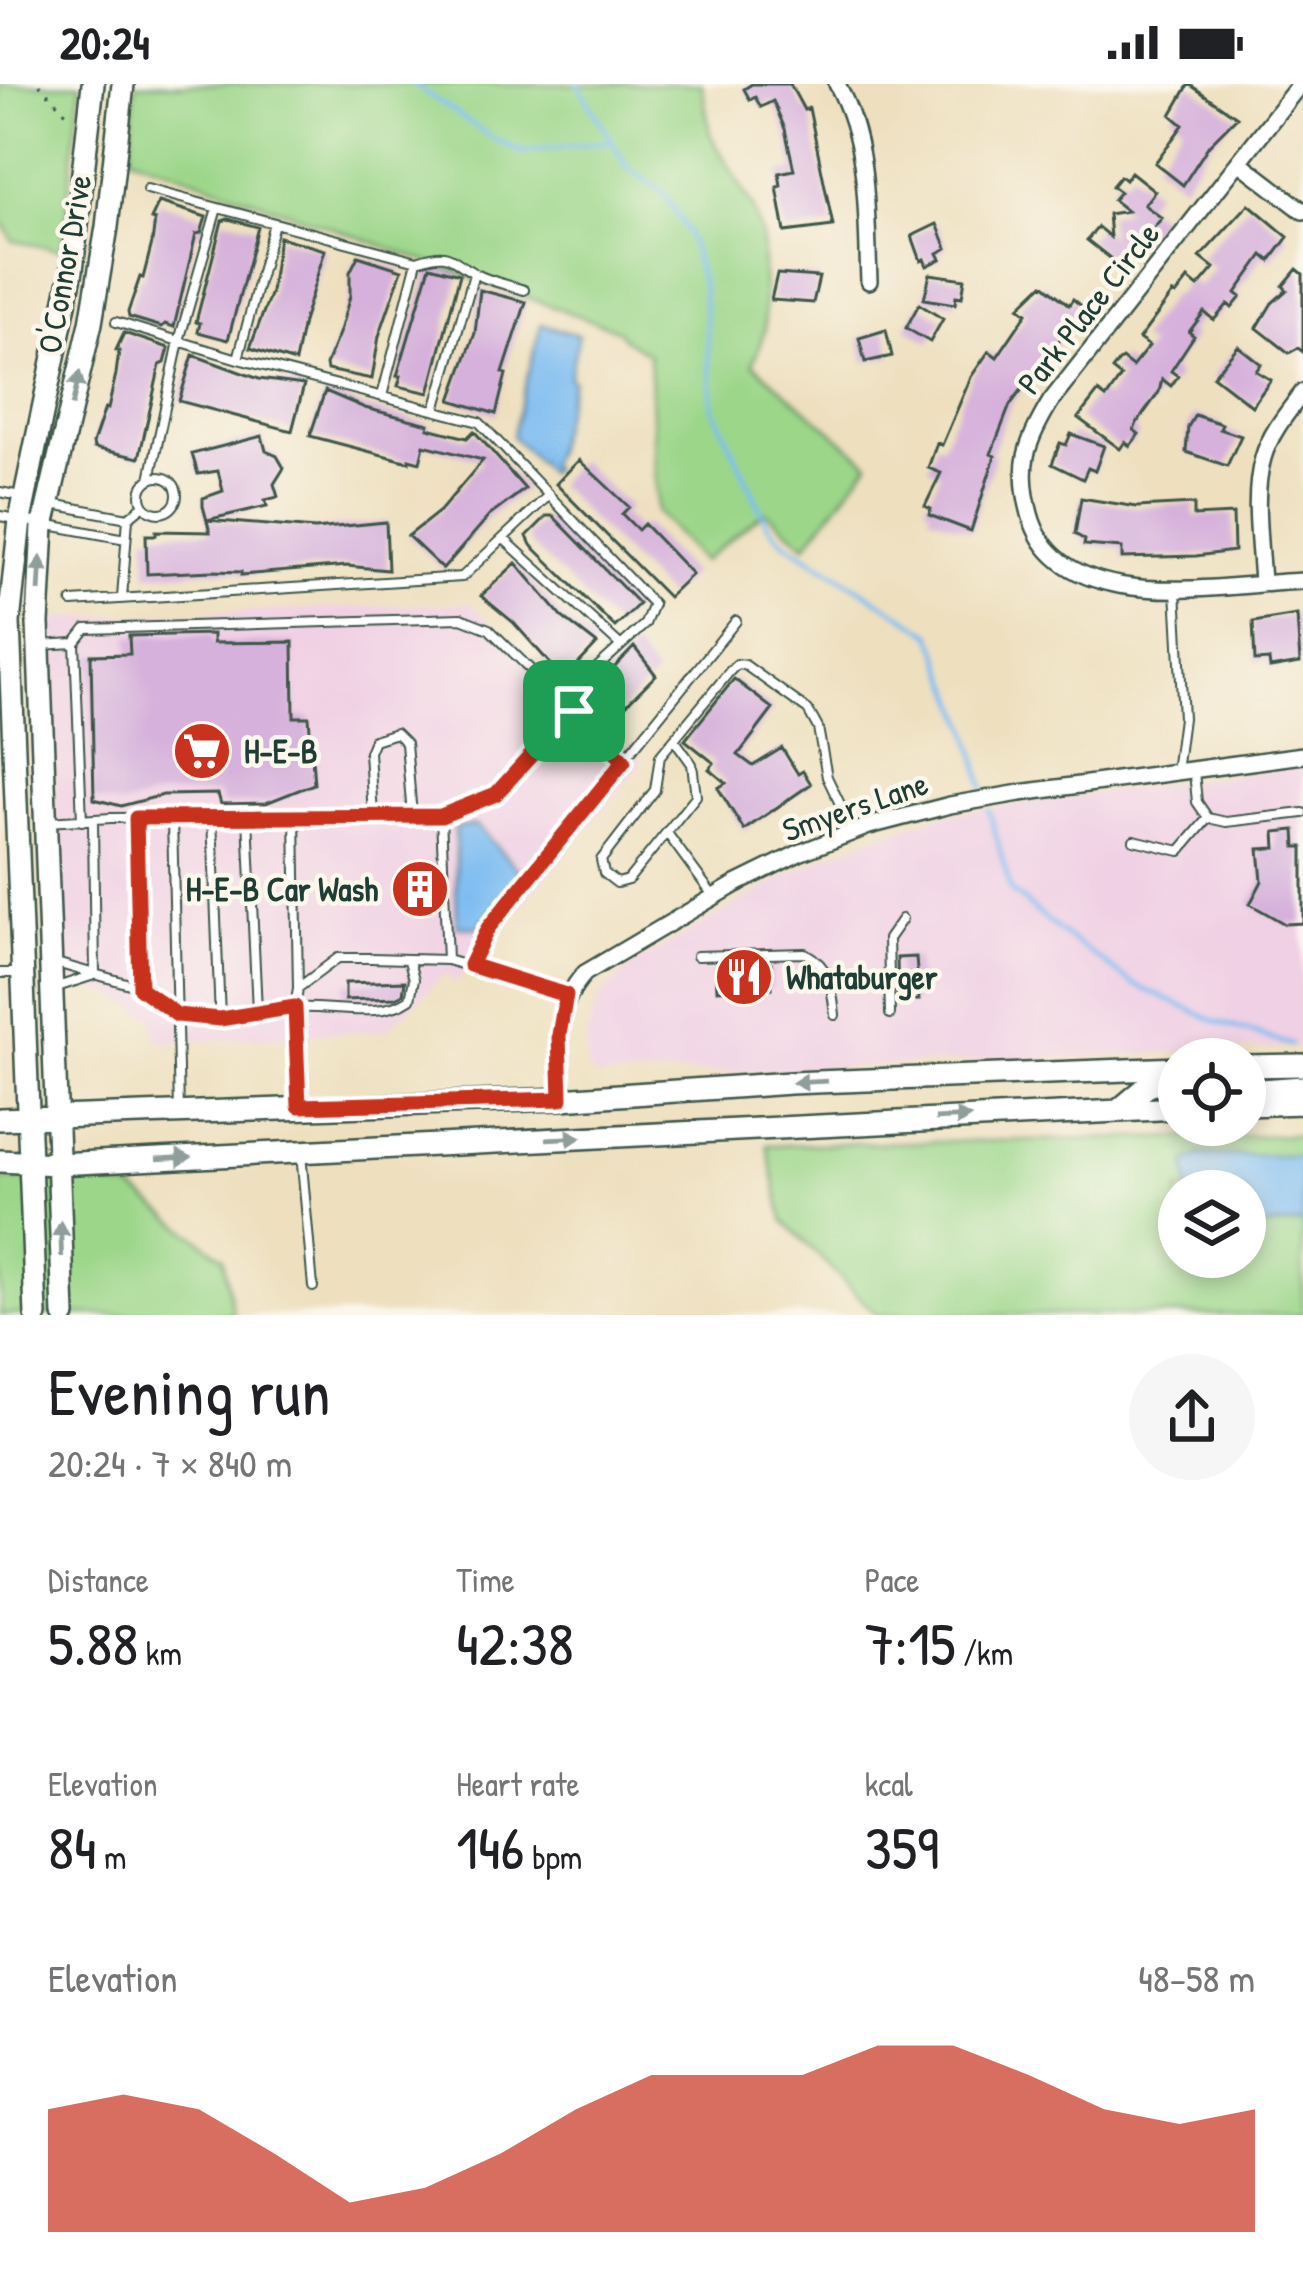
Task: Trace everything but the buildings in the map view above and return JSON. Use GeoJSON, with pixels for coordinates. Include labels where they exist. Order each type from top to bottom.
{"type":"FeatureCollection","features":[{"type":"Feature","properties":{"kind":"main road","name":"O'Connor Drive"},"geometry":{"type":"LineString","coordinates":[[36,1315],[23,973],[10,910],[4,680],[15,511],[72,270],[93,84]]}},
{"type":"Feature","properties":{"kind":"main road","name":"O'Connor Drive"},"geometry":{"type":"LineString","coordinates":[[64,1315],[38,646],[43,526],[91,322],[123,84]]}},
{"type":"Feature","properties":{"kind":"main road"},"geometry":{"type":"LineString","coordinates":[[9,636],[20,686],[26,800],[35,817],[44,822]]}},
{"type":"Feature","properties":{"kind":"main road"},"geometry":{"type":"LineString","coordinates":[[7,823],[31,831],[36,886],[49,928]]}},
{"type":"Feature","properties":{"kind":"main road"},"geometry":{"type":"LineString","coordinates":[[0,1119],[561,1099],[790,1083],[1158,1069]]}},
{"type":"Feature","properties":{"kind":"main road"},"geometry":{"type":"LineString","coordinates":[[1266,1070],[1303,1069]]}},
{"type":"Feature","properties":{"kind":"main road"},"geometry":{"type":"LineString","coordinates":[[1119,1110],[1158,1084]]}},
{"type":"Feature","properties":{"kind":"main road"},"geometry":{"type":"LineString","coordinates":[[1266,1089],[1303,1087]]}},
{"type":"Feature","properties":{"kind":"main road"},"geometry":{"type":"LineString","coordinates":[[1266,1104],[1303,1103]]}},
{"type":"Feature","properties":{"kind":"main road"},"geometry":{"type":"LineString","coordinates":[[0,1161],[58,1164],[1158,1109]]}},
{"type":"Feature","properties":{"kind":"street"},"geometry":{"type":"LineString","coordinates":[[837,84],[861,146],[868,281]]}},
{"type":"Feature","properties":{"kind":"street","name":"Park Place Circle"},"geometry":{"type":"LineString","coordinates":[[1300,84],[1051,401],[1028,438],[1022,483],[1032,522],[1052,554],[1109,586],[1176,589],[1303,581]]}},
{"type":"Feature","properties":{"kind":"street"},"geometry":{"type":"LineString","coordinates":[[1239,162],[1303,211]]}},
{"type":"Feature","properties":{"kind":"street"},"geometry":{"type":"LineString","coordinates":[[1262,583],[1258,503],[1263,458],[1303,392]]}},
{"type":"Feature","properties":{"kind":"street","name":"Smyers Lane"},"geometry":{"type":"LineString","coordinates":[[566,995],[601,962],[714,897],[853,832],[950,805],[1303,755]]}},
{"type":"Feature","properties":{"kind":"street"},"geometry":{"type":"LineString","coordinates":[[561,1099],[559,1035],[566,995]]}},
{"type":"Feature","properties":{"kind":"lane"},"geometry":{"type":"LineString","coordinates":[[146,189],[417,261],[438,254],[463,262],[474,274],[524,290]]}},
{"type":"Feature","properties":{"kind":"lane"},"geometry":{"type":"LineString","coordinates":[[144,505],[142,488],[150,479],[179,341],[217,208]]}},
{"type":"Feature","properties":{"kind":"lane"},"geometry":{"type":"LineString","coordinates":[[238,359],[274,223]]}},
{"type":"Feature","properties":{"kind":"lane"},"geometry":{"type":"LineString","coordinates":[[382,396],[417,261]]}},
{"type":"Feature","properties":{"kind":"lane"},"geometry":{"type":"LineString","coordinates":[[435,410],[474,274]]}},
{"type":"Feature","properties":{"kind":"lane"},"geometry":{"type":"LineString","coordinates":[[116,322],[479,422],[653,604],[645,624],[579,684]]}},
{"type":"Feature","properties":{"kind":"lane"},"geometry":{"type":"LineString","coordinates":[[144,505],[160,513],[177,499],[172,482],[161,476],[150,479]]}},
{"type":"Feature","properties":{"kind":"lane"},"geometry":{"type":"LineString","coordinates":[[0,492],[15,511],[43,526],[126,539]]}},
{"type":"Feature","properties":{"kind":"lane"},"geometry":{"type":"LineString","coordinates":[[72,602],[462,577],[549,495]]}},
{"type":"Feature","properties":{"kind":"lane"},"geometry":{"type":"LineString","coordinates":[[15,511],[50,503],[128,518]]}},
{"type":"Feature","properties":{"kind":"lane"},"geometry":{"type":"LineString","coordinates":[[122,598],[128,518],[144,505]]}},
{"type":"Feature","properties":{"kind":"lane"},"geometry":{"type":"LineString","coordinates":[[504,539],[619,644]]}},
{"type":"Feature","properties":{"kind":"lane"},"geometry":{"type":"LineString","coordinates":[[1175,773],[1183,718],[1176,589]]}},
{"type":"Feature","properties":{"kind":"lane"},"geometry":{"type":"LineString","coordinates":[[95,974],[75,643],[86,629],[461,618],[489,629],[624,761]]}},
{"type":"Feature","properties":{"kind":"lane"},"geometry":{"type":"LineString","coordinates":[[470,965],[488,928],[736,621]]}},
{"type":"Feature","properties":{"kind":"lane"},"geometry":{"type":"LineString","coordinates":[[38,646],[75,643]]}},
{"type":"Feature","properties":{"kind":"lane"},"geometry":{"type":"LineString","coordinates":[[674,739],[692,764],[696,796],[628,880],[617,883],[604,873],[601,860],[655,790],[660,756],[674,739],[737,664],[808,710],[818,728],[826,777],[853,832]]}},
{"type":"Feature","properties":{"kind":"lane"},"geometry":{"type":"LineString","coordinates":[[44,822],[441,816],[496,794],[573,709]]}},
{"type":"Feature","properties":{"kind":"lane"},"geometry":{"type":"LineString","coordinates":[[373,816],[369,752],[374,740],[387,733],[406,742],[412,816]]}},
{"type":"Feature","properties":{"kind":"lane"},"geometry":{"type":"LineString","coordinates":[[1193,771],[1197,802],[1208,818],[1226,822],[1303,812]]}},
{"type":"Feature","properties":{"kind":"lane"},"geometry":{"type":"LineString","coordinates":[[441,816],[447,960]]}},
{"type":"Feature","properties":{"kind":"lane"},"geometry":{"type":"LineString","coordinates":[[212,817],[220,1019]]}},
{"type":"Feature","properties":{"kind":"lane"},"geometry":{"type":"LineString","coordinates":[[248,817],[257,1011]]}},
{"type":"Feature","properties":{"kind":"lane"},"geometry":{"type":"LineString","coordinates":[[295,817],[299,1106]]}},
{"type":"Feature","properties":{"kind":"lane"},"geometry":{"type":"LineString","coordinates":[[136,818],[140,988]]}},
{"type":"Feature","properties":{"kind":"lane"},"geometry":{"type":"LineString","coordinates":[[172,818],[179,1113]]}},
{"type":"Feature","properties":{"kind":"lane"},"geometry":{"type":"LineString","coordinates":[[1134,840],[1180,851],[1208,818]]}},
{"type":"Feature","properties":{"kind":"lane"},"geometry":{"type":"LineString","coordinates":[[667,833],[714,897]]}},
{"type":"Feature","properties":{"kind":"lane"},"geometry":{"type":"LineString","coordinates":[[890,1014],[888,939],[902,920]]}},
{"type":"Feature","properties":{"kind":"lane"},"geometry":{"type":"LineString","coordinates":[[697,956],[805,953],[828,974],[835,1015]]}},
{"type":"Feature","properties":{"kind":"lane"},"geometry":{"type":"LineString","coordinates":[[49,956],[58,965],[140,988],[177,1015],[220,1019],[295,1007],[344,1010],[401,1005],[410,999],[414,979],[409,961]]}},
{"type":"Feature","properties":{"kind":"lane"},"geometry":{"type":"LineString","coordinates":[[298,988],[338,958],[447,960],[566,995]]}},
{"type":"Feature","properties":{"kind":"lane"},"geometry":{"type":"LineString","coordinates":[[0,974],[23,973]]}},
{"type":"Feature","properties":{"kind":"lane"},"geometry":{"type":"LineString","coordinates":[[50,991],[95,974]]}},
{"type":"Feature","properties":{"kind":"lane"},"geometry":{"type":"LineString","coordinates":[[301,1151],[313,1287]]}},
{"type":"Feature","properties":{"kind":"path"},"geometry":{"type":"LineString","coordinates":[[39,84],[80,128]]}},
{"type":"Feature","properties":{"kind":"shaded area"},"geometry":{"type":"Polygon","coordinates":[[[470,603],[643,762],[457,982],[445,974],[387,1030],[159,1043],[152,1018],[117,996],[60,979],[52,618],[470,603]]]}},
{"type":"Feature","properties":{"kind":"shaded area"},"geometry":{"type":"Polygon","coordinates":[[[1303,765],[1303,1047],[1266,1049],[1266,1038],[1158,1038],[1158,1053],[599,1078],[587,1069],[586,1035],[597,1001],[626,969],[779,879],[843,848],[940,815],[1303,765]]]}},
{"type":"Feature","properties":{"kind":"green space"},"geometry":{"type":"Polygon","coordinates":[[[0,84],[81,84],[62,250],[13,241],[0,217],[0,84]]]}},
{"type":"Feature","properties":{"kind":"green space"},"geometry":{"type":"Polygon","coordinates":[[[135,84],[702,84],[710,134],[753,207],[762,238],[765,329],[753,364],[869,463],[806,545],[765,511],[702,562],[657,512],[649,354],[618,330],[131,156],[135,84]]]}},
{"type":"Feature","properties":{"kind":"green space"},"geometry":{"type":"Polygon","coordinates":[[[1303,1135],[1303,1315],[877,1315],[783,1220],[767,1145],[1158,1138],[1158,1146],[1266,1146],[1266,1136],[1303,1135]]]}},
{"type":"Feature","properties":{"kind":"green space"},"geometry":{"type":"Polygon","coordinates":[[[0,1179],[79,1180],[132,1189],[223,1257],[233,1315],[0,1315],[0,1179]]]}},
{"type":"Feature","properties":{"kind":"water"},"geometry":{"type":"Polygon","coordinates":[[[541,324],[579,335],[569,378],[573,380],[548,473],[512,436],[541,324]]]}},
{"type":"Feature","properties":{"kind":"water"},"geometry":{"type":"Polygon","coordinates":[[[476,825],[523,875],[477,928],[457,926],[455,828],[476,825]]]}},
{"type":"Feature","properties":{"kind":"water"},"geometry":{"type":"Polygon","coordinates":[[[1200,1155],[1303,1156],[1303,1223],[1266,1227],[1266,1170],[1187,1170],[1186,1163],[1200,1155]]]}},
{"type":"Feature","properties":{"kind":"waterway"},"geometry":{"type":"LineString","coordinates":[[413,84],[521,152],[609,141]]}},
{"type":"Feature","properties":{"kind":"waterway"},"geometry":{"type":"LineString","coordinates":[[578,84],[628,168],[664,193],[688,233],[703,288],[713,407],[768,525],[785,542],[932,634],[968,727],[984,788]]}},
{"type":"Feature","properties":{"kind":"waterway"},"geometry":{"type":"LineString","coordinates":[[989,810],[1011,891],[1061,932],[1133,984],[1215,1021],[1291,1045]]}},
{"type":"Feature","properties":{"kind":"place","name":"H-E-B"},"geometry":{"type":"Point","coordinates":[202,751]}},
{"type":"Feature","properties":{"kind":"place","name":"H-E-B Car Wash"},"geometry":{"type":"Point","coordinates":[420,889]}},
{"type":"Feature","properties":{"kind":"place","name":"Whataburger"},"geometry":{"type":"Point","coordinates":[744,977]}},
{"type":"Feature","properties":{"kind":"route"},"geometry":{"type":"LineString","coordinates":[[574,711],[624,761],[488,928],[470,965],[566,995],[559,1035],[561,1099],[299,1106],[295,1007],[220,1019],[177,1015],[140,988],[136,818],[441,816],[496,794],[574,711]]}}]}
